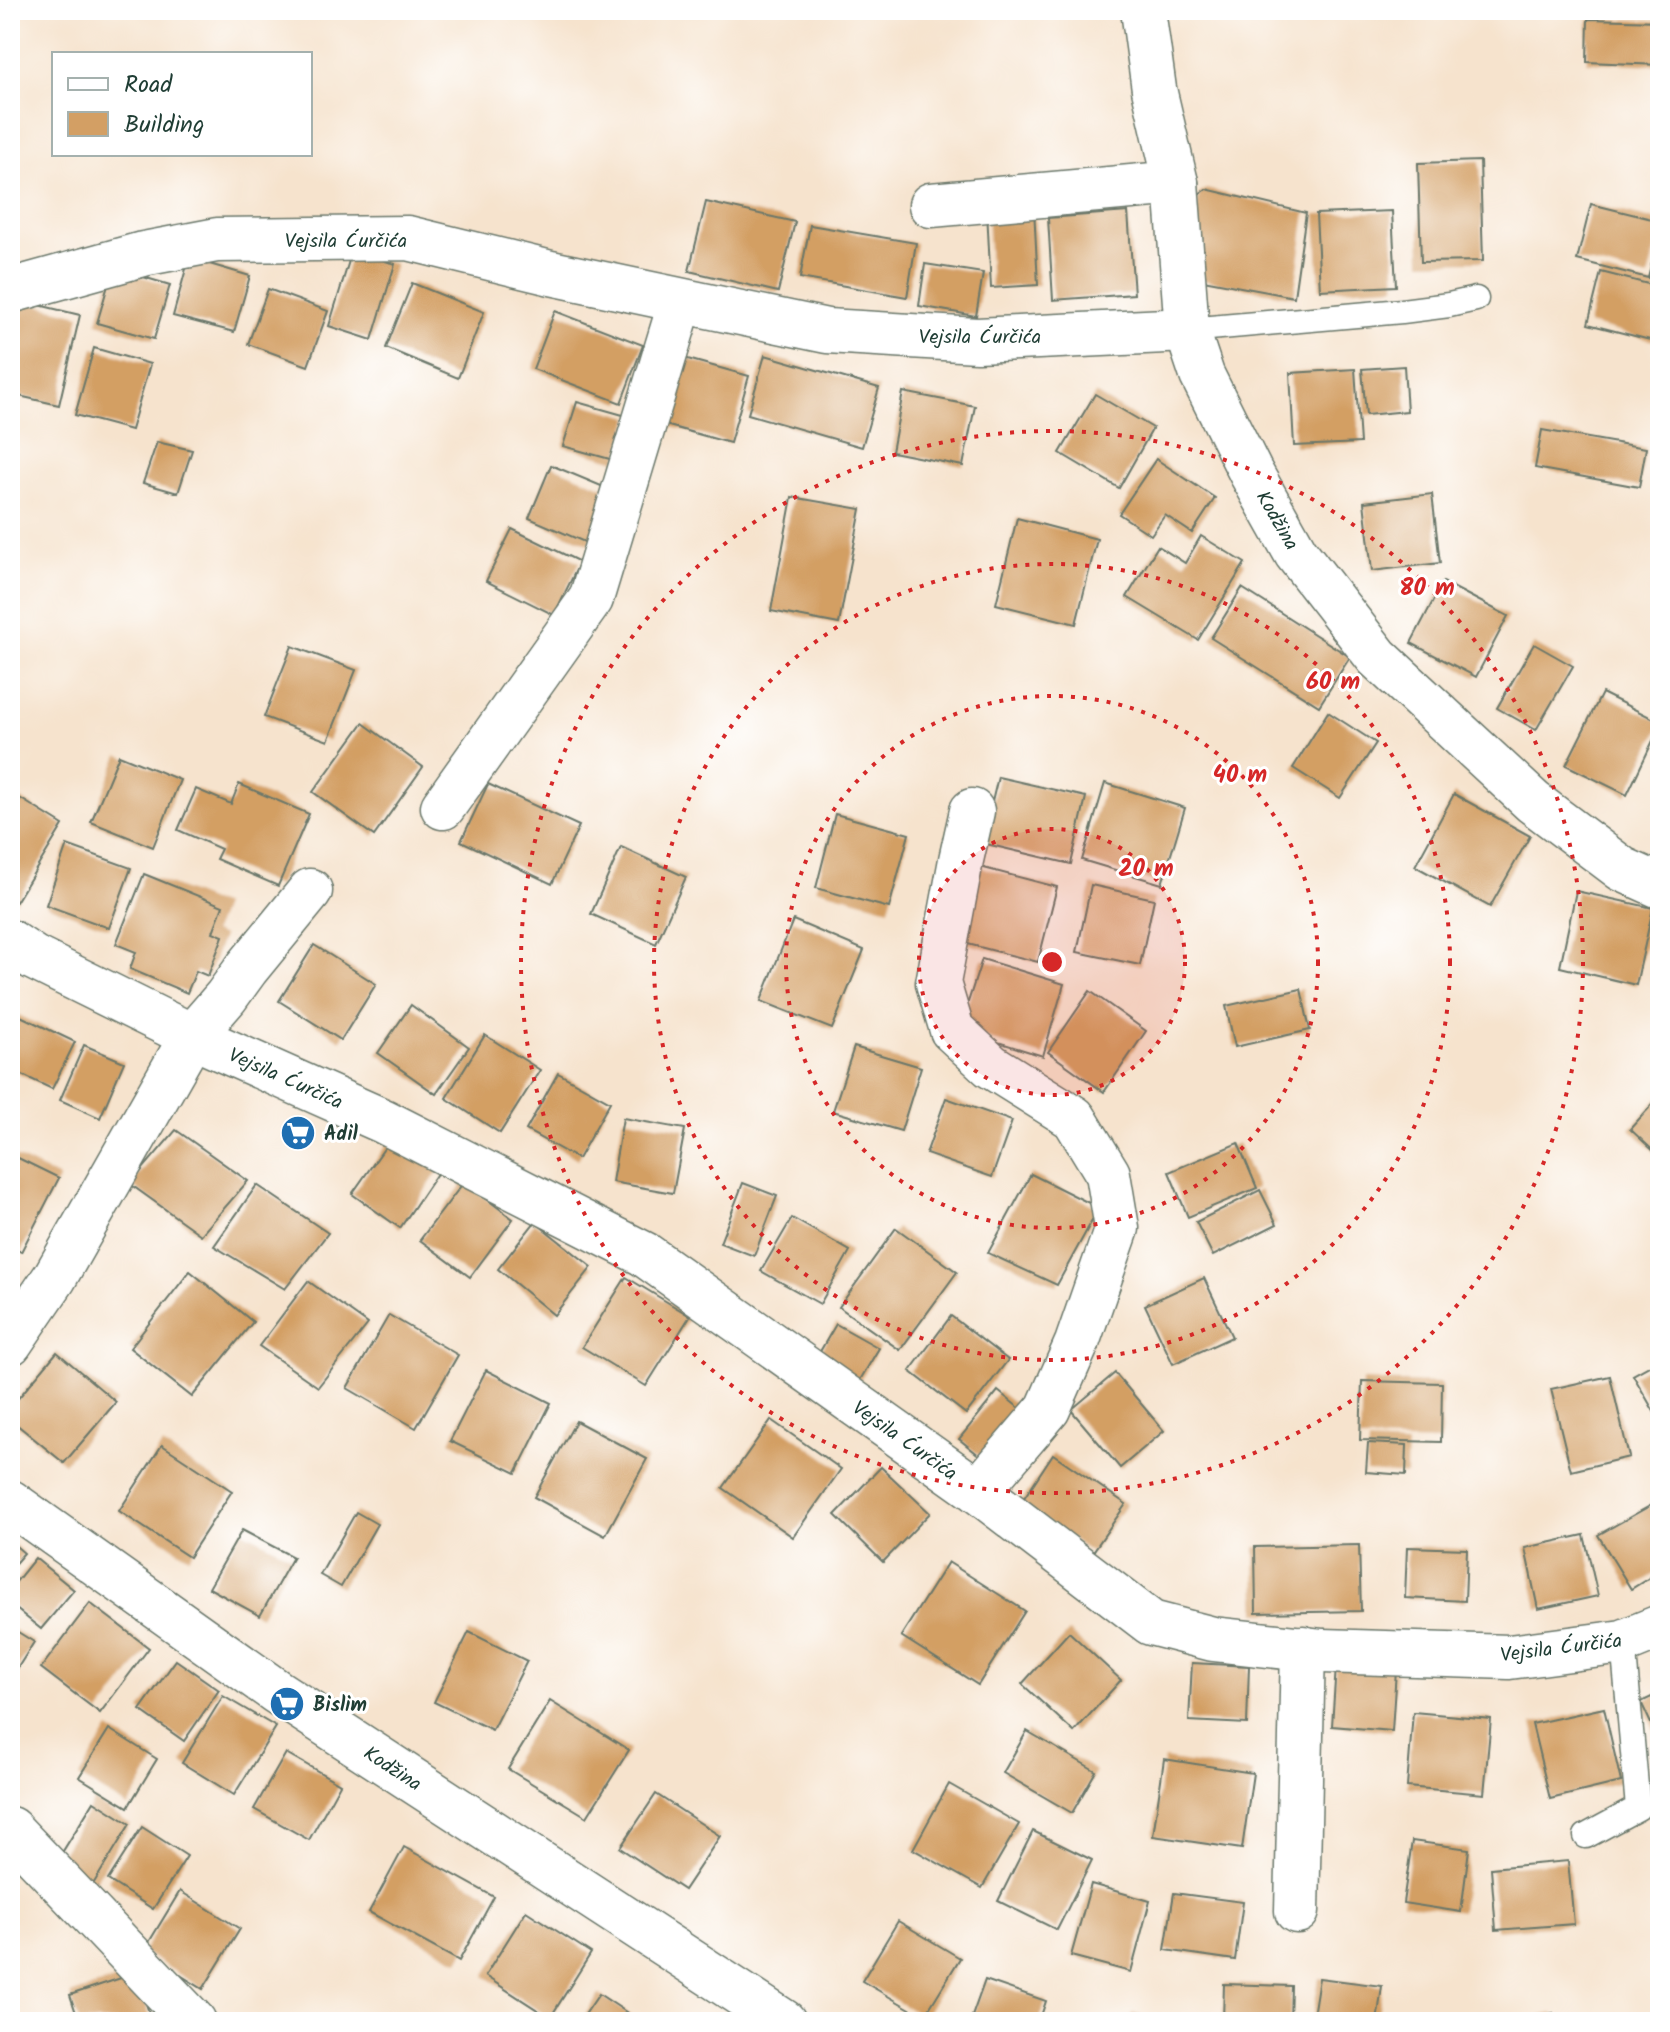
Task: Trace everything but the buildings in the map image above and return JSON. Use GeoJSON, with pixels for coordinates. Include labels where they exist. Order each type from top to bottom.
{"type":"FeatureCollection","features":[{"type":"Feature","properties":{"kind":"street","name":"Kodžina"},"geometry":{"type":"LineString","coordinates":[[1143,10],[1154,89],[1176,183],[1187,330],[1202,375],[1251,473],[1296,553],[1377,657],[1533,802],[1622,869],[1660,886]]}},
{"type":"Feature","properties":{"kind":"street"},"geometry":{"type":"LineString","coordinates":[[931,205],[1176,183]]}},
{"type":"Feature","properties":{"kind":"street","name":"Vejsila Ćurčića"},"geometry":{"type":"LineString","coordinates":[[17,287],[143,254],[217,240],[408,238],[551,273],[827,331],[977,340],[1187,330]]}},
{"type":"Feature","properties":{"kind":"street"},"geometry":{"type":"LineString","coordinates":[[443,807],[591,599],[681,301]]}},
{"type":"Feature","properties":{"kind":"street"},"geometry":{"type":"LineString","coordinates":[[972,811],[938,983],[952,1030],[991,1066],[1074,1118],[1108,1174],[1117,1228],[1077,1343],[1048,1409],[978,1491]]}},
{"type":"Feature","properties":{"kind":"street"},"geometry":{"type":"LineString","coordinates":[[14,1330],[55,1277],[192,1036],[310,891]]}},
{"type":"Feature","properties":{"kind":"street","name":"Vejsila Ćurčića"},"geometry":{"type":"LineString","coordinates":[[10,942],[34,958],[192,1036],[383,1121],[644,1254],[978,1491],[1151,1623],[1213,1639],[1323,1651],[1509,1657],[1642,1634]]}},
{"type":"Feature","properties":{"kind":"street","name":"Kodžina"},"geometry":{"type":"LineString","coordinates":[[10,1502],[277,1692],[784,2022]]}},
{"type":"Feature","properties":{"kind":"street"},"geometry":{"type":"LineString","coordinates":[[1297,1911],[1303,1648]]}},
{"type":"Feature","properties":{"kind":"street"},"geometry":{"type":"LineString","coordinates":[[10,1829],[194,2022]]}},
{"type":"Feature","properties":{"kind":"lane"},"geometry":{"type":"LineString","coordinates":[[1187,330],[1402,311],[1476,299]]}},
{"type":"Feature","properties":{"kind":"lane"},"geometry":{"type":"LineString","coordinates":[[1586,1836],[1638,1808],[1642,1634]]}},
{"type":"Feature","properties":{"kind":"place","name":"Adil"},"geometry":{"type":"Point","coordinates":[298,1133]}},
{"type":"Feature","properties":{"kind":"place","name":"Bislim"},"geometry":{"type":"Point","coordinates":[287,1704]}}]}
